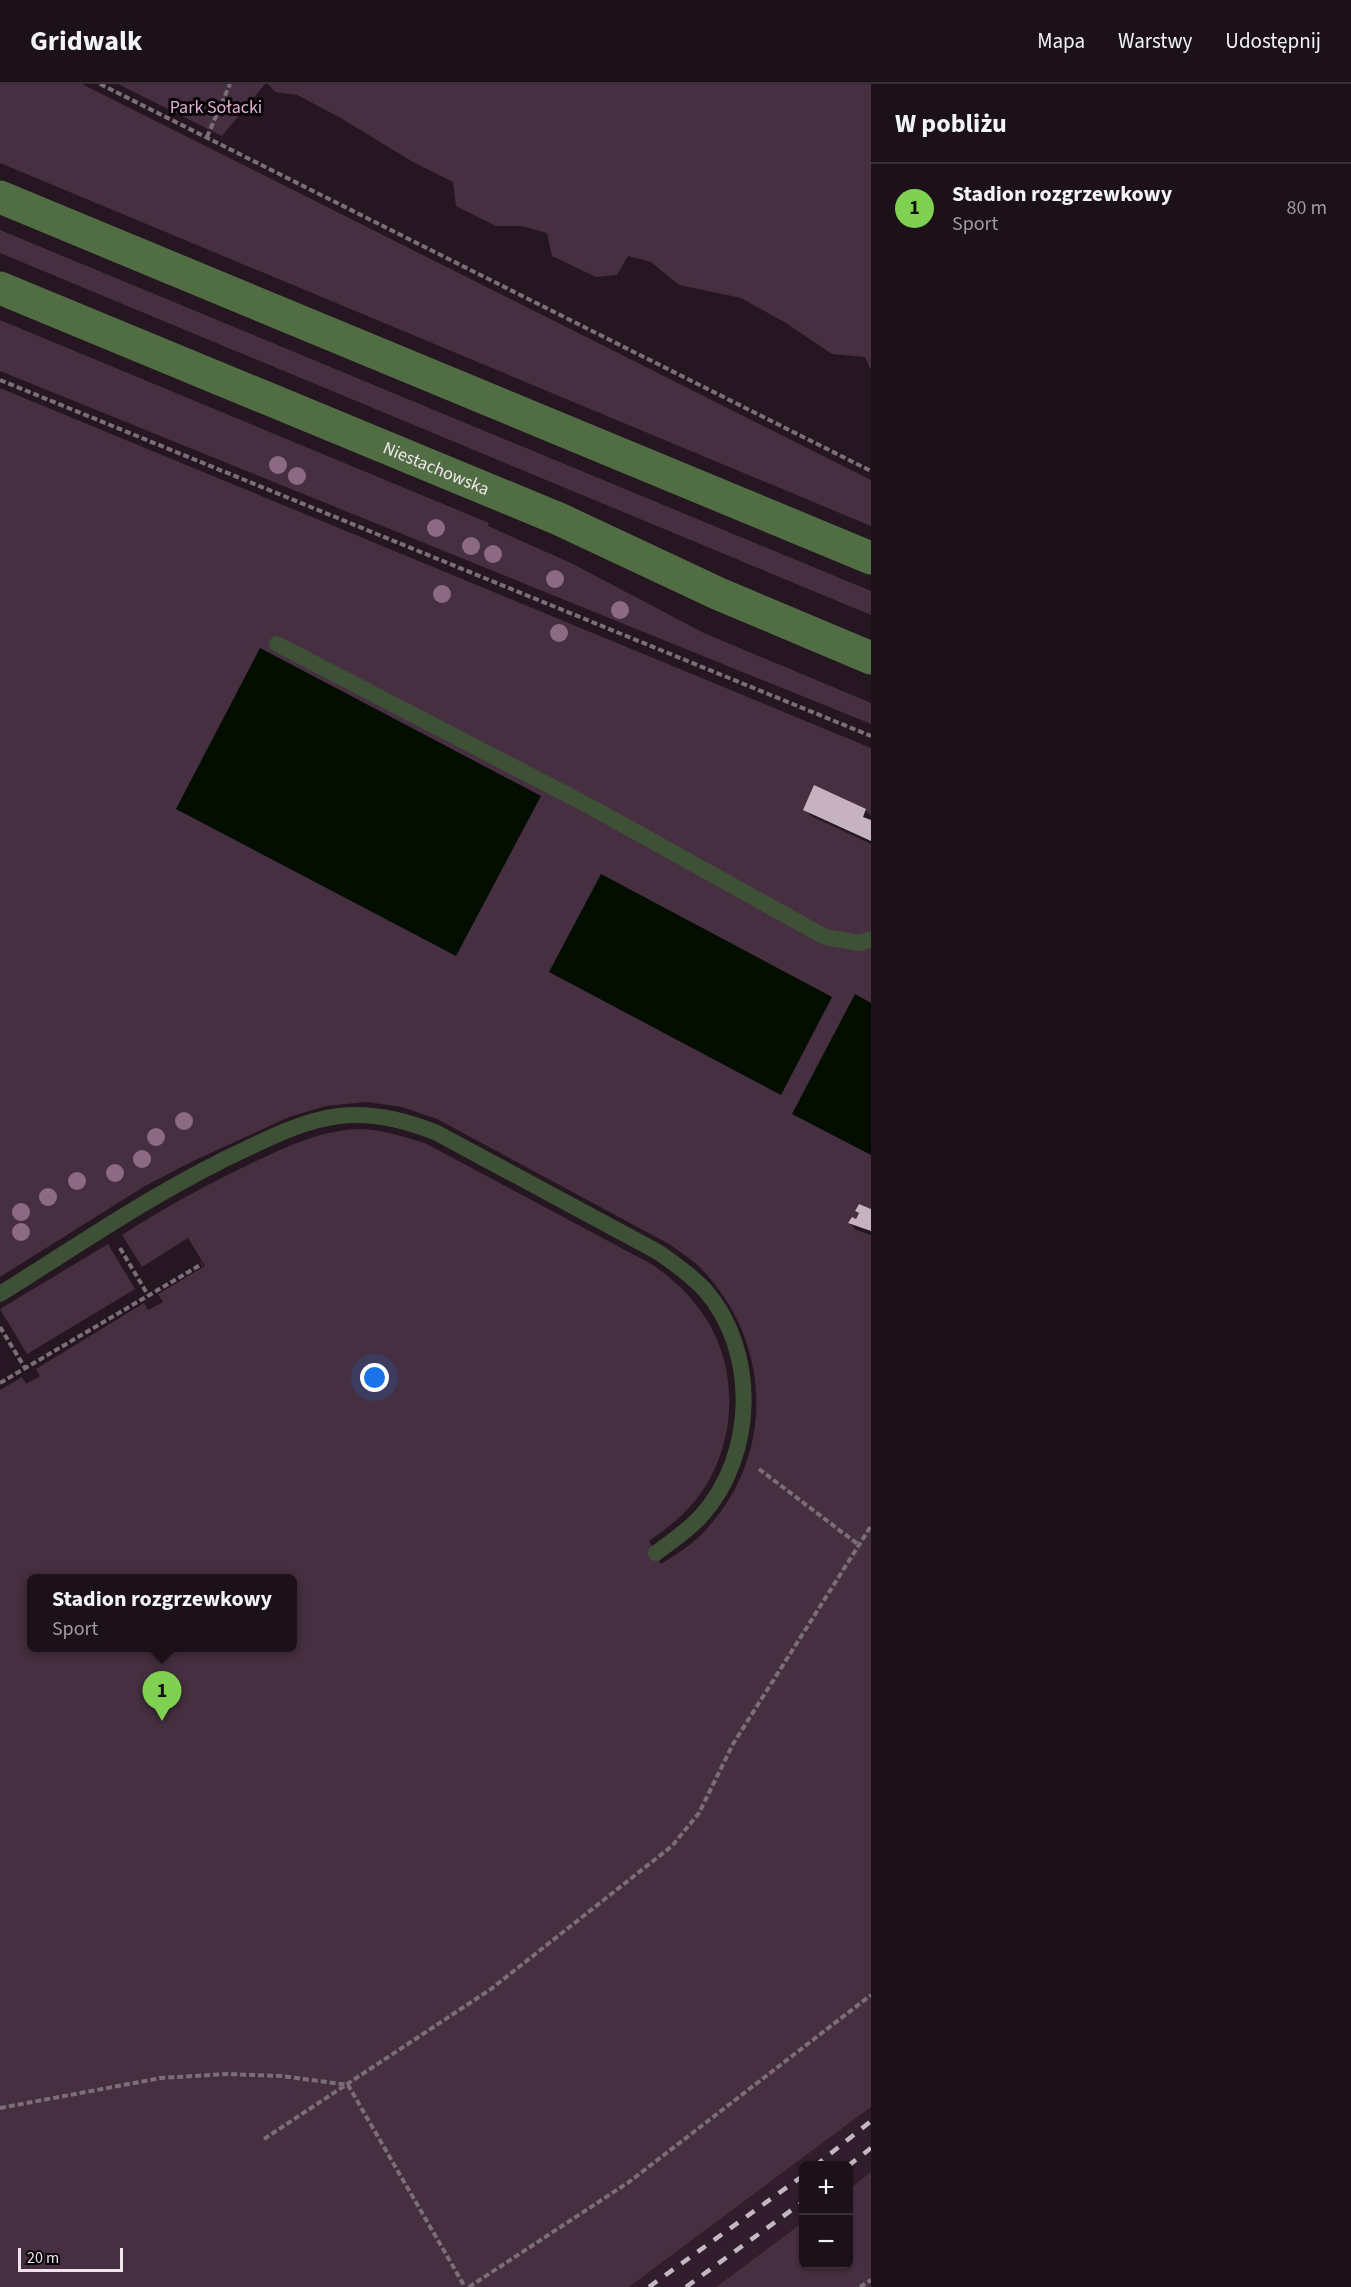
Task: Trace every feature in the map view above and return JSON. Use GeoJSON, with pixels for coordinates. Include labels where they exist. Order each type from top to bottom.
{"type":"FeatureCollection","features":[{"type":"Feature","properties":{"kind":"main road"},"geometry":{"type":"LineString","coordinates":[[0,196],[871,558]]}},
{"type":"Feature","properties":{"kind":"main road","name":"Niestachowska"},"geometry":{"type":"LineString","coordinates":[[0,288],[520,502],[719,594],[871,658]]}},
{"type":"Feature","properties":{"kind":"lane"},"geometry":{"type":"LineString","coordinates":[[278,644],[591,807],[825,937],[860,943],[871,939]]}},
{"type":"Feature","properties":{"kind":"lane"},"geometry":{"type":"LineString","coordinates":[[0,1294],[204,1168],[287,1130],[338,1116],[366,1115],[414,1124],[437,1133],[658,1252],[682,1269],[705,1290],[722,1317],[736,1348],[743,1382],[743,1417],[737,1452],[723,1485],[703,1515],[683,1534],[656,1553]]}},
{"type":"Feature","properties":{"kind":"path"},"geometry":{"type":"LineString","coordinates":[[100,84],[871,471]]}},
{"type":"Feature","properties":{"kind":"path"},"geometry":{"type":"LineString","coordinates":[[207,137],[230,84]]}},
{"type":"Feature","properties":{"kind":"path"},"geometry":{"type":"LineString","coordinates":[[0,380],[871,736]]}},
{"type":"Feature","properties":{"kind":"path"},"geometry":{"type":"LineString","coordinates":[[108,1227],[148,1295]]}},
{"type":"Feature","properties":{"kind":"path"},"geometry":{"type":"LineString","coordinates":[[0,1383],[202,1264]]}},
{"type":"Feature","properties":{"kind":"path"},"geometry":{"type":"LineString","coordinates":[[0,1327],[25,1368]]}},
{"type":"Feature","properties":{"kind":"path"},"geometry":{"type":"LineString","coordinates":[[737,1452],[859,1545]]}},
{"type":"Feature","properties":{"kind":"path"},"geometry":{"type":"LineString","coordinates":[[264,2139],[491,1989],[672,1846],[699,1813],[733,1744],[871,1526]]}},
{"type":"Feature","properties":{"kind":"path"},"geometry":{"type":"LineString","coordinates":[[348,2085],[467,2287],[629,2182],[871,1995]]}},
{"type":"Feature","properties":{"kind":"path"},"geometry":{"type":"LineString","coordinates":[[0,2108],[161,2078],[227,2074],[282,2076],[348,2085]]}},
{"type":"Feature","properties":{"kind":"path"},"geometry":{"type":"LineString","coordinates":[[860,2287],[871,2280]]}},
{"type":"Feature","properties":{"kind":"shaded area"},"geometry":{"type":"Polygon","coordinates":[[[260,648],[541,796],[456,956],[176,809],[260,648]]]}},
{"type":"Feature","properties":{"kind":"shaded area"},"geometry":{"type":"Polygon","coordinates":[[[601,874],[832,997],[781,1095],[549,972],[601,874]]]}},
{"type":"Feature","properties":{"kind":"shaded area"},"geometry":{"type":"Polygon","coordinates":[[[855,994],[871,1003],[871,1155],[792,1114],[855,994]]]}},
{"type":"Feature","properties":{"kind":"shaded area"},"geometry":{"type":"Polygon","coordinates":[[[871,2107],[871,2172],[853,2186],[853,2161],[799,2161],[799,2225],[716,2287],[629,2287],[871,2107]]]}},
{"type":"Feature","properties":{"kind":"green space"},"geometry":{"type":"Polygon","coordinates":[[[0,84],[82,84],[871,480],[871,526],[0,163],[0,84]]]}},
{"type":"Feature","properties":{"kind":"green space","name":"Park Sołacki"},"geometry":{"type":"Polygon","coordinates":[[[118,84],[265,84],[222,136],[118,84]]]}},
{"type":"Feature","properties":{"kind":"green space"},"geometry":{"type":"Polygon","coordinates":[[[268,84],[871,84],[871,370],[865,357],[832,354],[786,323],[741,298],[679,285],[651,262],[628,256],[617,275],[596,277],[552,256],[547,233],[522,226],[496,226],[456,206],[453,182],[413,162],[339,117],[297,95],[275,92],[268,84]]]}},
{"type":"Feature","properties":{"kind":"green space"},"geometry":{"type":"Polygon","coordinates":[[[0,230],[871,591],[871,615],[0,253],[0,230]]]}},
{"type":"Feature","properties":{"kind":"green space"},"geometry":{"type":"Polygon","coordinates":[[[0,320],[489,523],[488,526],[571,563],[704,633],[871,703],[871,724],[0,371],[0,320]]]}},
{"type":"Feature","properties":{"kind":"green space"},"geometry":{"type":"Polygon","coordinates":[[[0,388],[871,748],[871,1209],[859,1204],[855,1211],[859,1213],[856,1219],[852,1217],[848,1223],[871,1231],[871,2107],[629,2287],[0,2287],[0,1390],[22,1377],[26,1384],[40,1376],[36,1369],[144,1303],[148,1310],[163,1302],[158,1294],[205,1266],[188,1238],[142,1267],[122,1235],[203,1187],[280,1150],[320,1135],[362,1129],[386,1132],[425,1143],[653,1265],[687,1295],[712,1328],[722,1353],[728,1378],[727,1431],[720,1456],[709,1480],[694,1502],[667,1528],[649,1541],[661,1564],[702,1534],[725,1505],[742,1474],[753,1440],[756,1406],[754,1372],[745,1338],[730,1306],[708,1276],[669,1244],[437,1119],[402,1107],[366,1102],[326,1106],[289,1117],[193,1161],[145,1186],[0,1277],[0,388]]]}},
{"type":"Feature","properties":{"kind":"green space"},"geometry":{"type":"Polygon","coordinates":[[[108,1244],[135,1289],[27,1354],[0,1309],[108,1244]]]}},
{"type":"Feature","properties":{"kind":"green space"},"geometry":{"type":"Polygon","coordinates":[[[871,2172],[871,2287],[716,2287],[799,2225],[799,2269],[853,2269],[853,2186],[871,2172]]]}},
{"type":"Feature","properties":{"kind":"building"},"geometry":{"type":"Polygon","coordinates":[[[814,785],[866,809],[863,817],[871,820],[871,841],[803,810],[814,785]]]}},
{"type":"Feature","properties":{"kind":"building"},"geometry":{"type":"Polygon","coordinates":[[[859,1204],[871,1209],[871,1231],[848,1223],[852,1217],[856,1219],[859,1213],[855,1211],[859,1204]]]}},
{"type":"Feature","properties":{"kind":"railway"},"geometry":{"type":"LineString","coordinates":[[821,2161],[871,2121]]}},
{"type":"Feature","properties":{"kind":"railway"},"geometry":{"type":"LineString","coordinates":[[853,2162],[871,2148]]}},
{"type":"Feature","properties":{"kind":"railway"},"geometry":{"type":"LineString","coordinates":[[649,2287],[799,2179]]}},
{"type":"Feature","properties":{"kind":"railway"},"geometry":{"type":"LineString","coordinates":[[686,2287],[799,2205]]}},
{"type":"Feature","properties":{"kind":"place","name":"Stadion rozgrzewkowy"},"geometry":{"type":"Point","coordinates":[162,1721]}}]}
